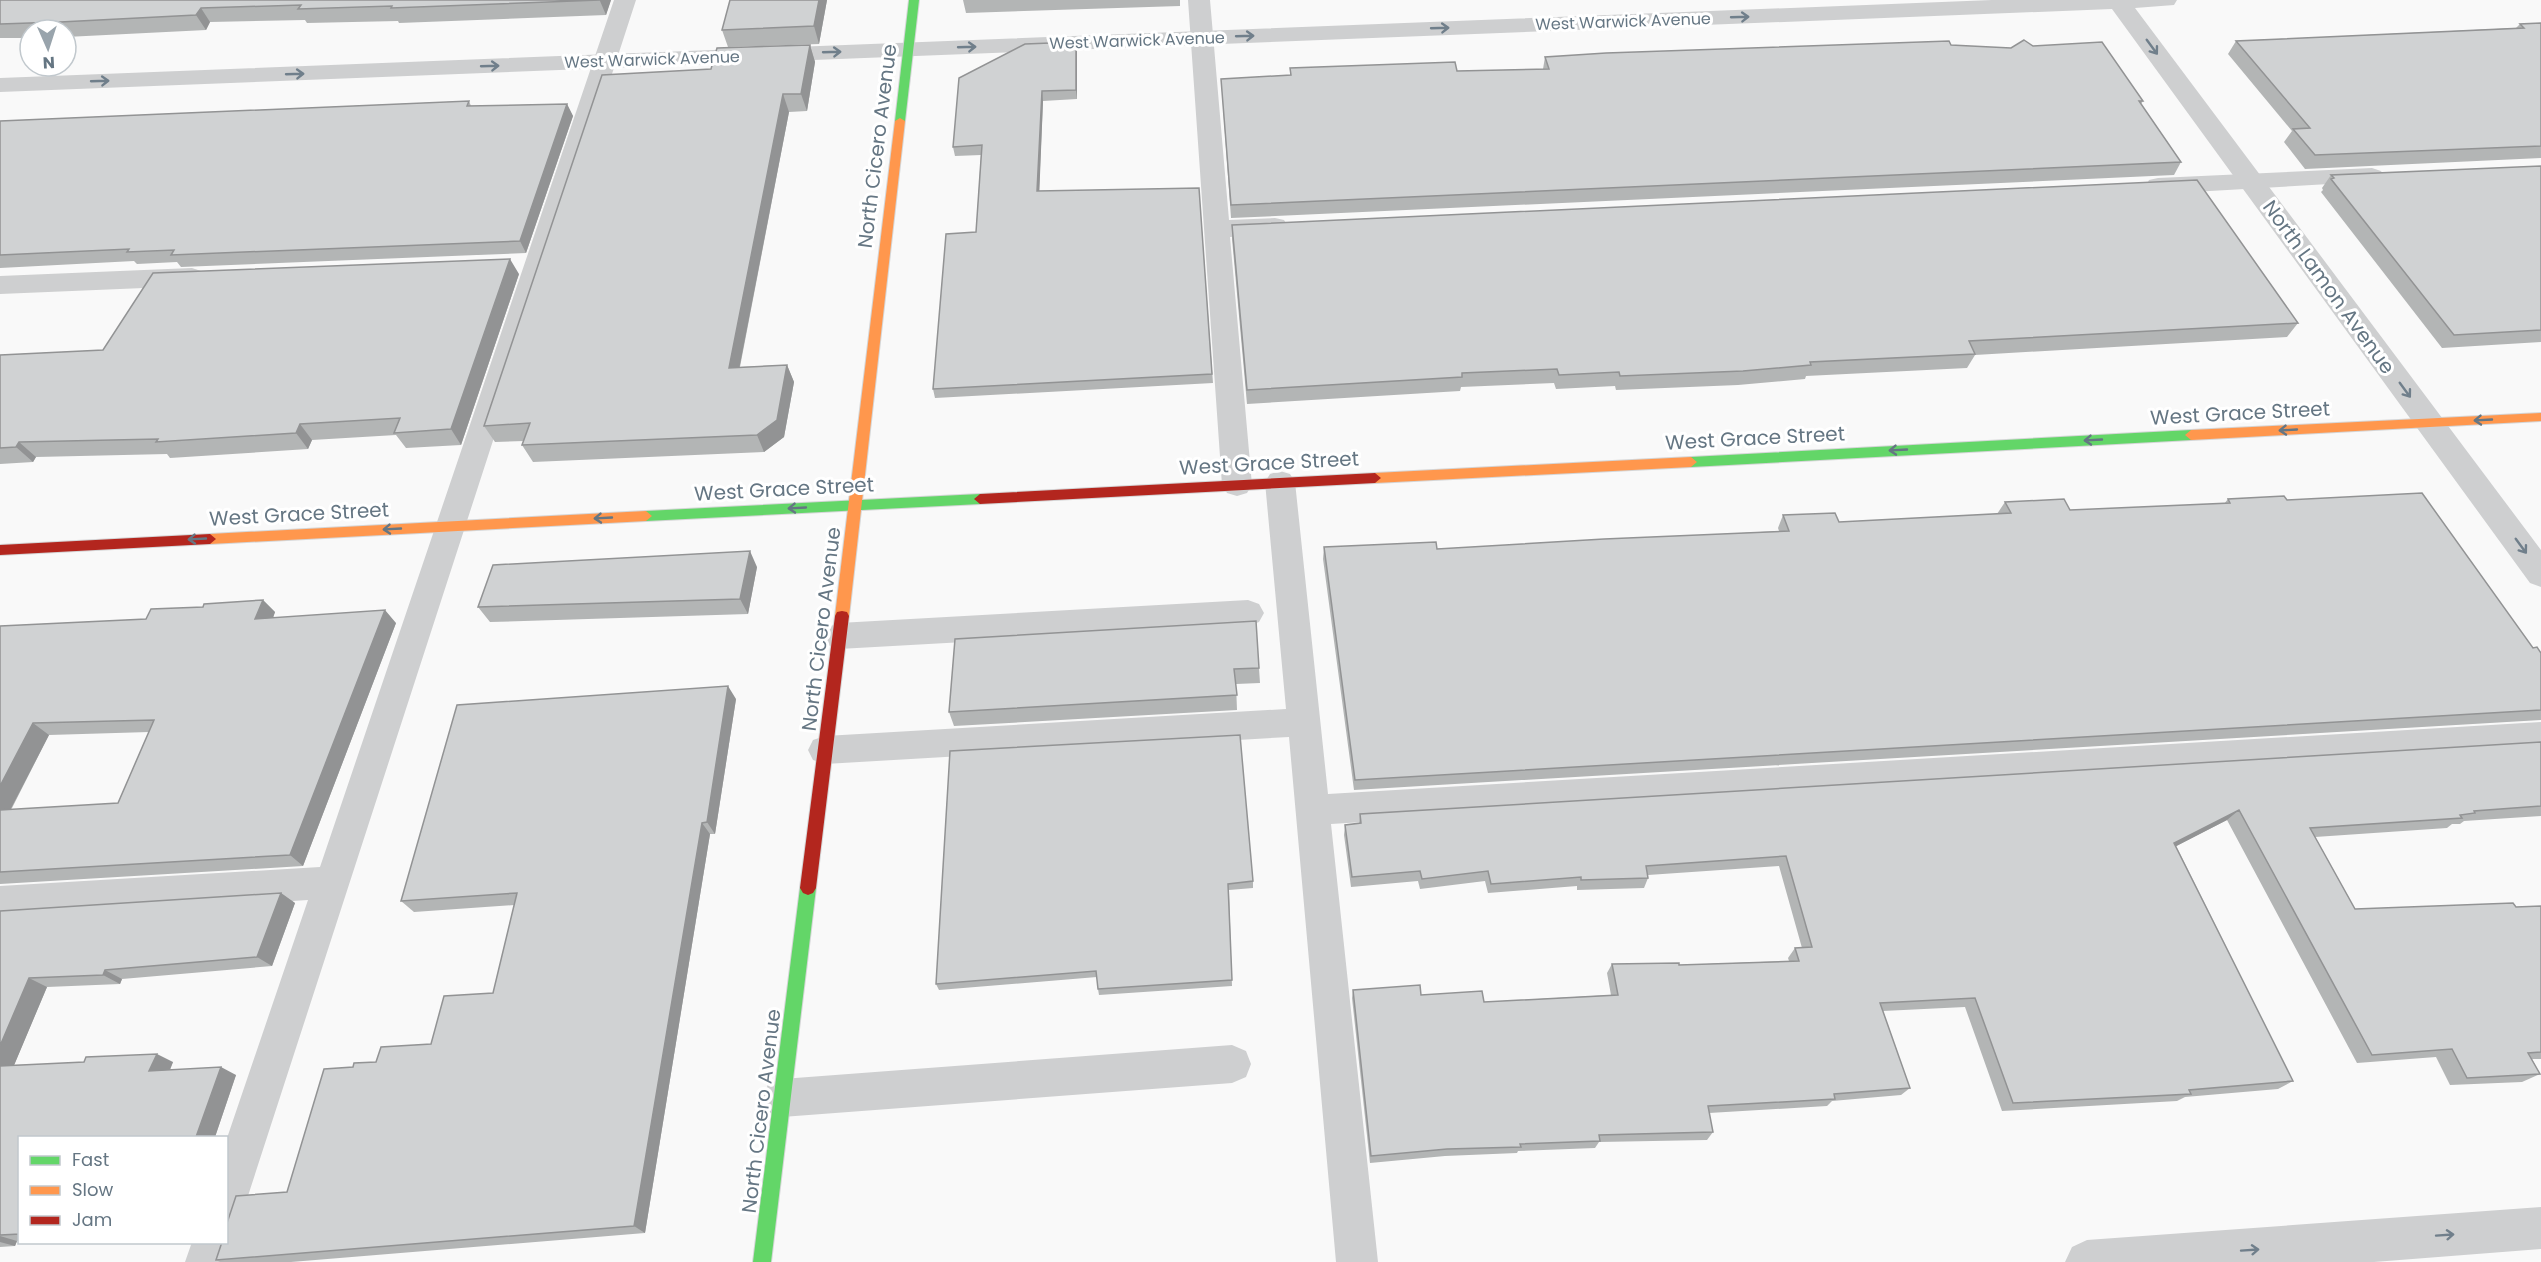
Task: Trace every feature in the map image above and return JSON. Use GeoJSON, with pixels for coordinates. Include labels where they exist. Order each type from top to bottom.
{"type":"FeatureCollection","features":[{"type":"Feature","properties":{"kind":"street","name":"North Cicero Avenue"},"geometry":{"type":"LineString","coordinates":[[762,1262],[856,505],[914,0]]}},
{"type":"Feature","properties":{"kind":"street","name":"West Warwick Avenue"},"geometry":{"type":"LineString","coordinates":[[0,85],[2166,0]]}},
{"type":"Feature","properties":{"kind":"street","name":"North Lamon Avenue"},"geometry":{"type":"LineString","coordinates":[[2118,1],[2541,574]]}},
{"type":"Feature","properties":{"kind":"street","name":"West Grace Street"},"geometry":{"type":"LineString","coordinates":[[0,550],[2541,417]]}},
{"type":"Feature","properties":{"kind":"street"},"geometry":{"type":"LineString","coordinates":[[2087,1262],[2541,1228]]}},
{"type":"Feature","properties":{"kind":"lane"},"geometry":{"type":"LineString","coordinates":[[228,1196],[451,526],[526,263],[605,61],[625,0]]}},
{"type":"Feature","properties":{"kind":"lane"},"geometry":{"type":"LineString","coordinates":[[1199,0],[1237,485]]}},
{"type":"Feature","properties":{"kind":"lane"},"geometry":{"type":"LineString","coordinates":[[2134,187],[2398,175]]}},
{"type":"Feature","properties":{"kind":"lane"},"geometry":{"type":"LineString","coordinates":[[1217,229],[1300,225]]}},
{"type":"Feature","properties":{"kind":"lane"},"geometry":{"type":"LineString","coordinates":[[0,285],[215,276]]}},
{"type":"Feature","properties":{"kind":"lane"},"geometry":{"type":"LineString","coordinates":[[1280,482],[1357,1262]]}},
{"type":"Feature","properties":{"kind":"lane"},"geometry":{"type":"LineString","coordinates":[[839,636],[1248,613]]}},
{"type":"Feature","properties":{"kind":"lane"},"geometry":{"type":"LineString","coordinates":[[825,750],[1304,722]]}},
{"type":"Feature","properties":{"kind":"lane"},"geometry":{"type":"LineString","coordinates":[[1312,810],[2541,736]]}},
{"type":"Feature","properties":{"kind":"lane"},"geometry":{"type":"LineString","coordinates":[[0,903],[333,882]]}},
{"type":"Feature","properties":{"kind":"lane"},"geometry":{"type":"LineString","coordinates":[[782,1098],[1232,1064]]}},
{"type":"Feature","properties":{"kind":"lane"},"geometry":{"type":"LineString","coordinates":[[206,1262],[212,1244]]}},
{"type":"Feature","properties":{"kind":"building"},"geometry":{"type":"Polygon","coordinates":[[[0,0],[600,0],[391,8],[392,6],[298,9],[301,5],[201,8],[196,15],[78,21],[78,18],[18,18],[18,23],[0,24],[0,0]]]}},
{"type":"Feature","properties":{"kind":"building"},"geometry":{"type":"Polygon","coordinates":[[[730,0],[819,0],[814,26],[722,30],[730,0]]]}},
{"type":"Feature","properties":{"kind":"building"},"geometry":{"type":"Polygon","coordinates":[[[2541,23],[2541,146],[2315,155],[2293,129],[2310,128],[2236,41],[2524,28],[2520,24],[2541,23]]]}},
{"type":"Feature","properties":{"kind":"building"},"geometry":{"type":"Polygon","coordinates":[[[2024,40],[2033,46],[2102,42],[2143,101],[2139,101],[2181,162],[1231,205],[1221,79],[1291,75],[1290,68],[1455,62],[1457,71],[1549,69],[1545,57],[1949,41],[1951,45],[2011,48],[2024,40]]]}},
{"type":"Feature","properties":{"kind":"building"},"geometry":{"type":"Polygon","coordinates":[[[1076,42],[1076,90],[1042,91],[1037,191],[1199,188],[1212,374],[933,389],[946,234],[976,232],[982,145],[953,147],[959,78],[1025,44],[1076,42]]]}},
{"type":"Feature","properties":{"kind":"building"},"geometry":{"type":"Polygon","coordinates":[[[810,45],[801,94],[783,94],[729,368],[787,365],[777,420],[757,435],[522,445],[530,423],[484,426],[602,75],[711,69],[717,48],[810,45]]]}},
{"type":"Feature","properties":{"kind":"building"},"geometry":{"type":"Polygon","coordinates":[[[469,101],[467,106],[567,104],[520,241],[171,255],[174,250],[127,252],[129,249],[0,255],[0,121],[469,101]]]}},
{"type":"Feature","properties":{"kind":"building"},"geometry":{"type":"Polygon","coordinates":[[[2541,166],[2541,330],[2454,335],[2331,179],[2334,178],[2331,175],[2541,166]]]}},
{"type":"Feature","properties":{"kind":"building"},"geometry":{"type":"Polygon","coordinates":[[[2197,180],[2298,323],[1969,341],[1975,354],[1810,362],[1811,365],[1743,371],[1620,376],[1619,372],[1559,375],[1557,369],[1462,373],[1462,377],[1247,390],[1232,225],[2197,180]]]}},
{"type":"Feature","properties":{"kind":"building"},"geometry":{"type":"Polygon","coordinates":[[[510,259],[451,429],[394,433],[400,418],[300,424],[296,433],[156,442],[158,439],[19,442],[16,447],[0,448],[0,355],[103,350],[153,273],[510,259]]]}},
{"type":"Feature","properties":{"kind":"building"},"geometry":{"type":"Polygon","coordinates":[[[2422,493],[2533,648],[2537,647],[2541,653],[2541,710],[1355,780],[1324,547],[1436,542],[1437,549],[1789,531],[1783,515],[1835,513],[1839,522],[2011,513],[2005,502],[2064,499],[2070,510],[2230,503],[2228,499],[2284,496],[2287,500],[2422,493]]]}},
{"type":"Feature","properties":{"kind":"building"},"geometry":{"type":"Polygon","coordinates":[[[750,551],[740,599],[478,607],[493,565],[750,551]]]}},
{"type":"Feature","properties":{"kind":"building"},"geometry":{"type":"Polygon","coordinates":[[[263,600],[255,619],[385,610],[290,855],[0,872],[0,810],[118,803],[154,720],[33,723],[0,786],[0,626],[146,619],[151,609],[203,607],[204,604],[263,600]]]}},
{"type":"Feature","properties":{"kind":"building"},"geometry":{"type":"Polygon","coordinates":[[[1256,621],[1259,668],[1234,669],[1237,695],[949,712],[955,639],[1256,621]]]}},
{"type":"Feature","properties":{"kind":"building"},"geometry":{"type":"Polygon","coordinates":[[[728,686],[707,822],[702,823],[634,1226],[216,1260],[221,1244],[228,1244],[228,1220],[236,1196],[287,1192],[324,1069],[353,1067],[354,1063],[376,1062],[381,1047],[431,1044],[444,996],[493,993],[517,893],[401,901],[457,705],[728,686]]]}},
{"type":"Feature","properties":{"kind":"building"},"geometry":{"type":"Polygon","coordinates":[[[1240,735],[1253,881],[1228,884],[1232,980],[1098,989],[1096,971],[936,984],[950,751],[1240,735]]]}},
{"type":"Feature","properties":{"kind":"building"},"geometry":{"type":"Polygon","coordinates":[[[2541,742],[2541,806],[2474,811],[2475,813],[2460,815],[2462,818],[2310,828],[2355,909],[2513,903],[2516,907],[2541,906],[2541,1052],[2528,1053],[2540,1074],[2467,1078],[2452,1049],[2372,1055],[2239,810],[2174,843],[2293,1081],[2189,1090],[2191,1094],[2013,1103],[1975,998],[1880,1003],[1910,1088],[1834,1094],[1835,1099],[1708,1106],[1713,1132],[1599,1135],[1600,1141],[1520,1144],[1521,1147],[1447,1149],[1371,1156],[1353,990],[1420,985],[1421,995],[1482,991],[1484,1002],[1618,995],[1612,964],[1679,963],[1679,965],[1799,961],[1795,948],[1812,947],[1786,856],[1646,866],[1648,878],[1581,880],[1581,877],[1491,884],[1488,871],[1422,879],[1420,871],[1352,877],[1345,825],[1361,823],[1360,814],[2541,742]]]}},
{"type":"Feature","properties":{"kind":"building"},"geometry":{"type":"Polygon","coordinates":[[[281,893],[257,957],[105,970],[103,975],[29,978],[0,1046],[0,911],[281,893]]]}},
{"type":"Feature","properties":{"kind":"building"},"geometry":{"type":"Polygon","coordinates":[[[157,1054],[149,1071],[221,1067],[196,1136],[18,1136],[18,1234],[0,1235],[0,1066],[84,1062],[86,1057],[157,1054]]]}},
{"type":"Feature","properties":{"kind":"traffic: fast"},"geometry":{"type":"LineString","coordinates":[[900,121],[914,0]]}},
{"type":"Feature","properties":{"kind":"traffic: fast"},"geometry":{"type":"LineString","coordinates":[[1691,462],[2191,435]]}},
{"type":"Feature","properties":{"kind":"traffic: fast"},"geometry":{"type":"LineString","coordinates":[[646,516],[980,499]]}},
{"type":"Feature","properties":{"kind":"traffic: fast"},"geometry":{"type":"LineString","coordinates":[[762,1262],[808,888]]}},
{"type":"Feature","properties":{"kind":"traffic: slow"},"geometry":{"type":"LineString","coordinates":[[842,616],[900,121]]}},
{"type":"Feature","properties":{"kind":"traffic: slow"},"geometry":{"type":"LineString","coordinates":[[2191,435],[2541,417]]}},
{"type":"Feature","properties":{"kind":"traffic: slow"},"geometry":{"type":"LineString","coordinates":[[1375,478],[1691,462]]}},
{"type":"Feature","properties":{"kind":"traffic: slow"},"geometry":{"type":"LineString","coordinates":[[210,539],[646,516]]}},
{"type":"Feature","properties":{"kind":"traffic: jam"},"geometry":{"type":"LineString","coordinates":[[980,499],[1375,478]]}},
{"type":"Feature","properties":{"kind":"traffic: jam"},"geometry":{"type":"LineString","coordinates":[[0,550],[210,539]]}},
{"type":"Feature","properties":{"kind":"traffic: jam"},"geometry":{"type":"LineString","coordinates":[[808,888],[842,616]]}}]}
